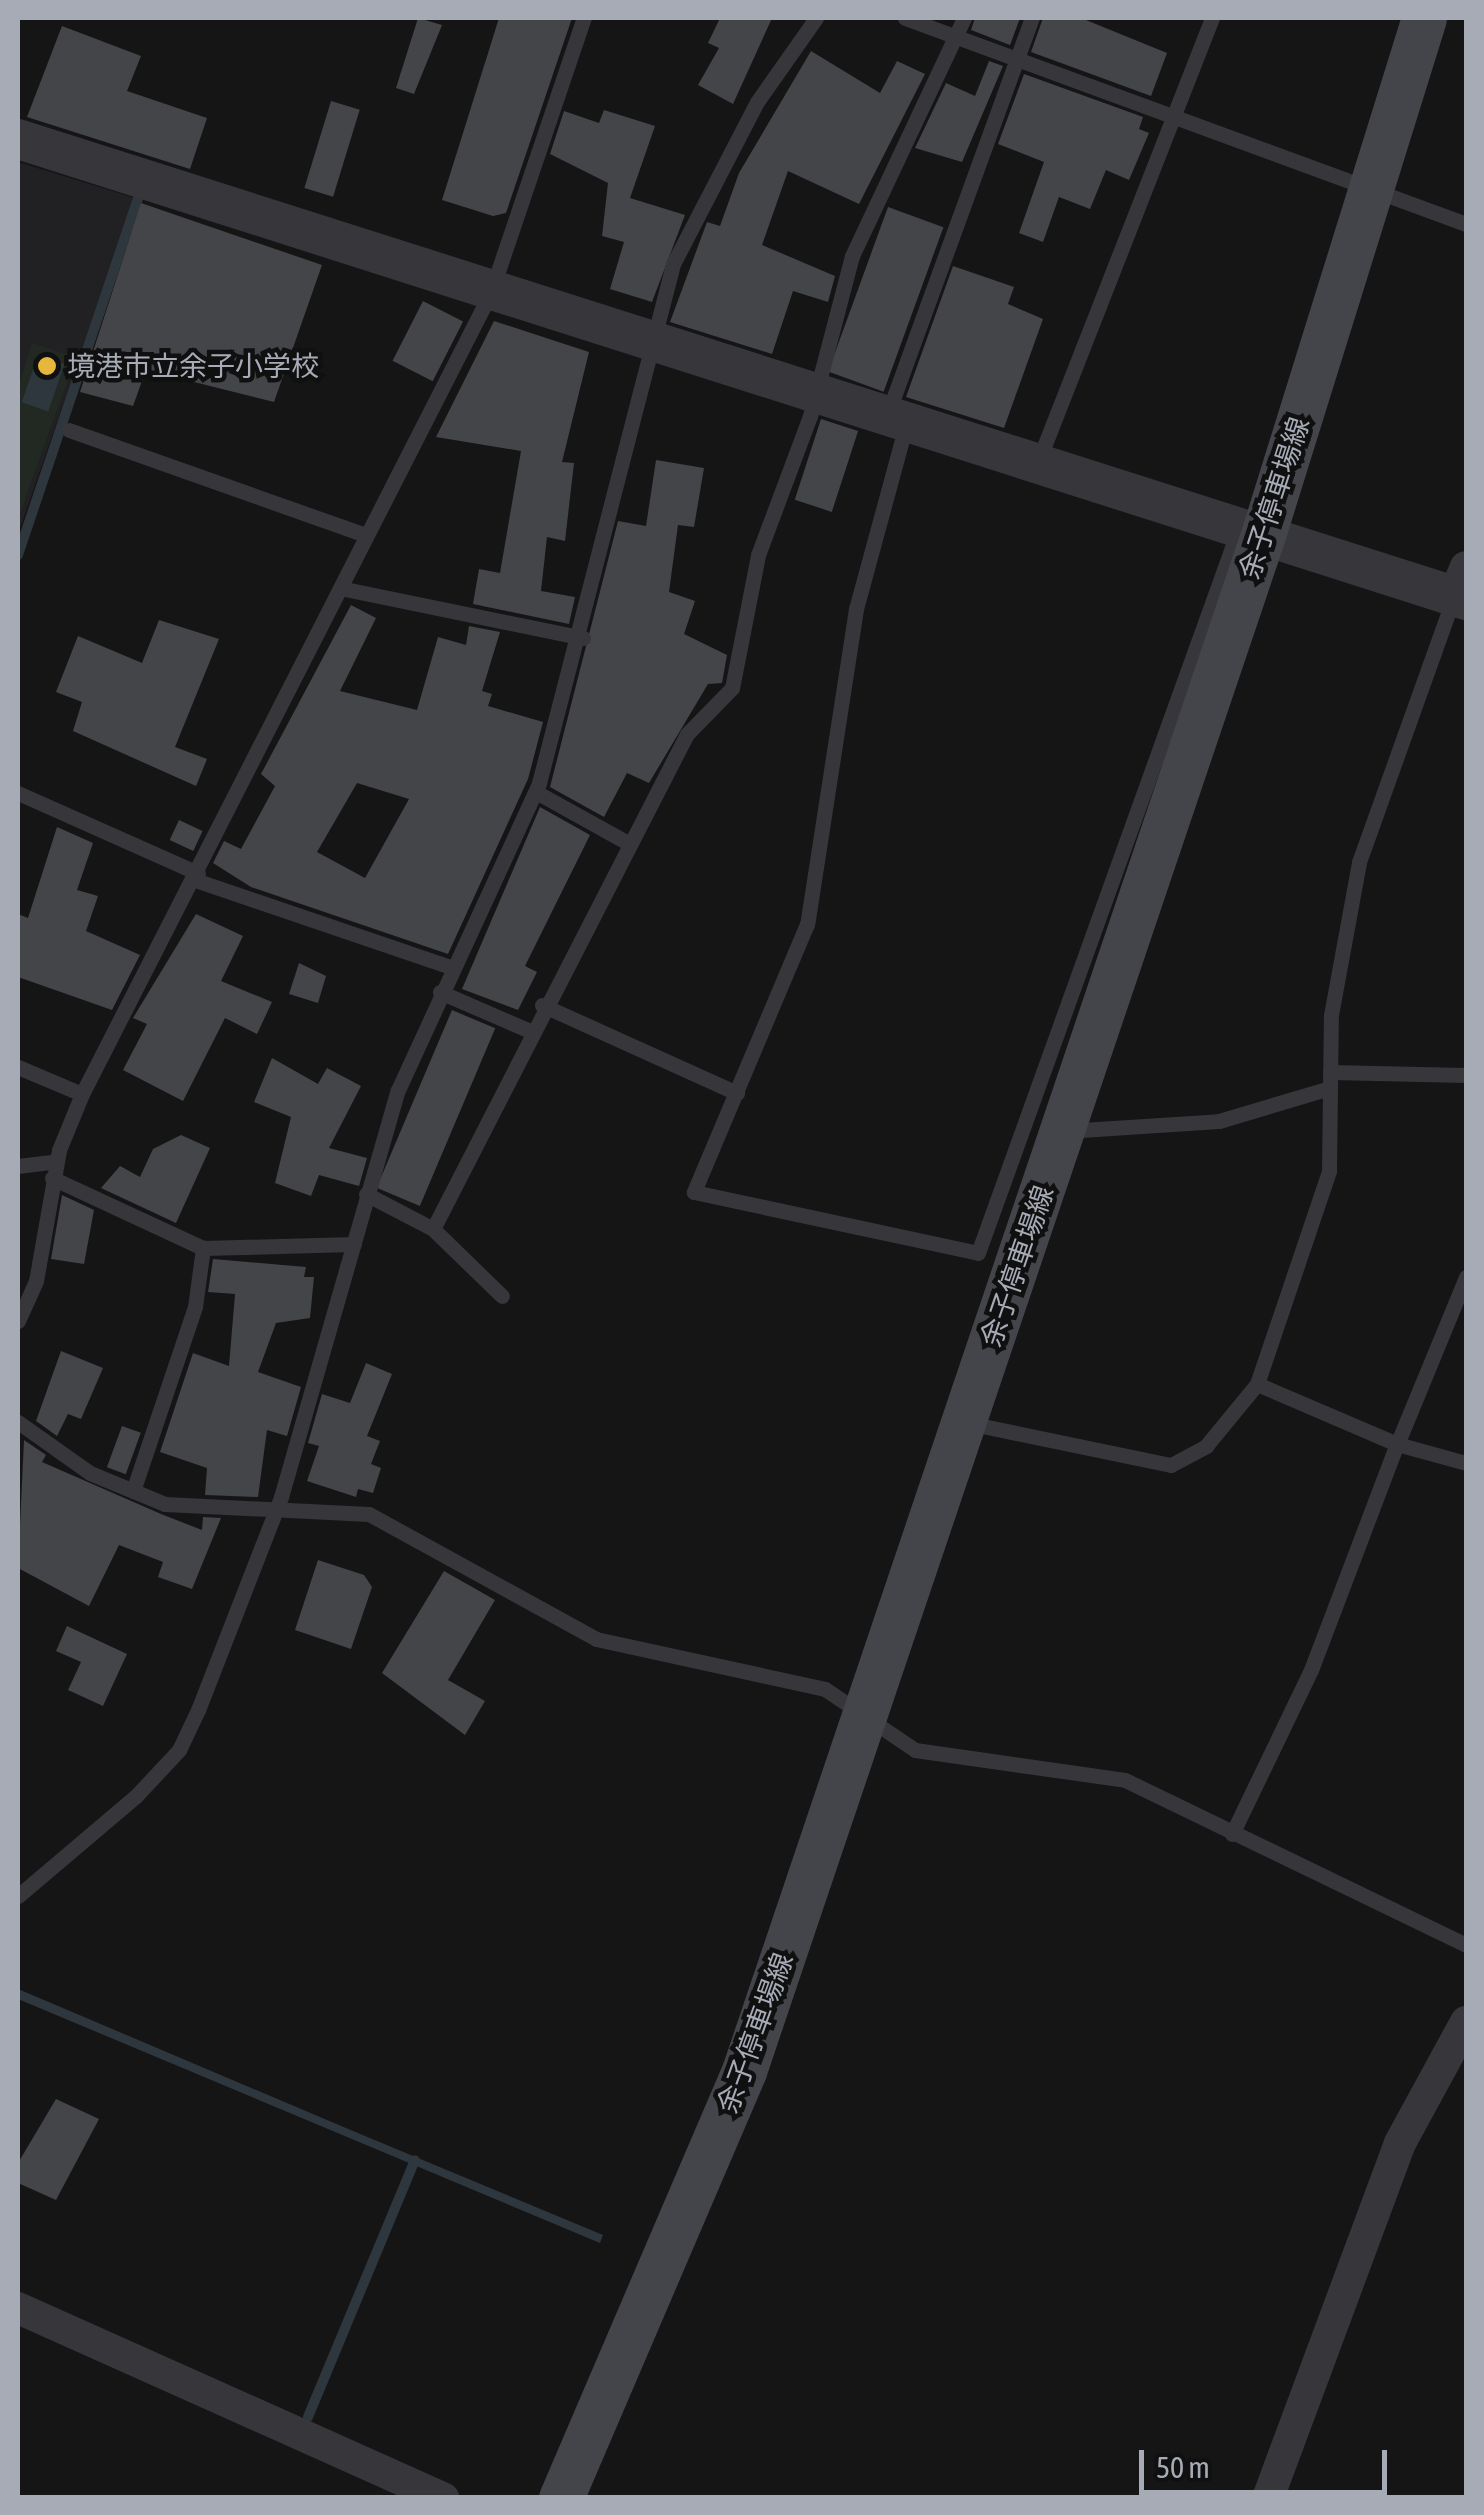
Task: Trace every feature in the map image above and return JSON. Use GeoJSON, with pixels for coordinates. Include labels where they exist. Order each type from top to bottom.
{"type":"FeatureCollection","features":[{"type":"Feature","properties":{"kind":"main road","name":"余子停車場線"},"geometry":{"type":"LineString","coordinates":[[561,2498],[744,2071],[1062,1131],[1251,531],[1372,193],[1424,18]]}},
{"type":"Feature","properties":{"kind":"street"},"geometry":{"type":"LineString","coordinates":[[18,139],[812,396],[1251,531],[1462,588]]}},
{"type":"Feature","properties":{"kind":"street"},"geometry":{"type":"LineString","coordinates":[[1268,2498],[1400,2143],[1466,2022]]}},
{"type":"Feature","properties":{"kind":"street"},"geometry":{"type":"LineString","coordinates":[[18,2308],[442,2498]]}},
{"type":"Feature","properties":{"kind":"lane"},"geometry":{"type":"LineString","coordinates":[[18,1321],[36,1281],[56,1161],[82,1094],[491,292],[584,18]]}},
{"type":"Feature","properties":{"kind":"lane"},"geometry":{"type":"LineString","coordinates":[[18,1896],[179,1750],[273,1515],[366,1194],[440,992],[536,792],[583,638],[648,344],[697,206],[816,18]]}},
{"type":"Feature","properties":{"kind":"lane"},"geometry":{"type":"LineString","coordinates":[[905,18],[1173,120],[1466,224]]}},
{"type":"Feature","properties":{"kind":"lane"},"geometry":{"type":"LineString","coordinates":[[433,1229],[528,1030],[693,724],[736,678],[754,568],[812,396],[871,201],[964,18]]}},
{"type":"Feature","properties":{"kind":"lane"},"geometry":{"type":"LineString","coordinates":[[1032,18],[1015,59],[896,422],[856,609],[806,924],[694,1192],[978,1253],[1047,1040],[1251,531]]}},
{"type":"Feature","properties":{"kind":"lane"},"geometry":{"type":"LineString","coordinates":[[1036,465],[1212,18]]}},
{"type":"Feature","properties":{"kind":"lane"},"geometry":{"type":"LineString","coordinates":[[69,430],[366,534]]}},
{"type":"Feature","properties":{"kind":"lane"},"geometry":{"type":"LineString","coordinates":[[340,588],[583,638]]}},
{"type":"Feature","properties":{"kind":"lane"},"geometry":{"type":"LineString","coordinates":[[964,1423],[1171,1465],[1206,1446],[1257,1384],[1329,1172],[1338,958],[1359,862],[1462,588]]}},
{"type":"Feature","properties":{"kind":"lane"},"geometry":{"type":"LineString","coordinates":[[536,792],[630,844]]}},
{"type":"Feature","properties":{"kind":"lane"},"geometry":{"type":"LineString","coordinates":[[18,793],[196,876],[451,967]]}},
{"type":"Feature","properties":{"kind":"lane"},"geometry":{"type":"LineString","coordinates":[[440,992],[528,1030]]}},
{"type":"Feature","properties":{"kind":"lane"},"geometry":{"type":"LineString","coordinates":[[542,1005],[737,1093]]}},
{"type":"Feature","properties":{"kind":"lane"},"geometry":{"type":"LineString","coordinates":[[18,1067],[82,1094]]}},
{"type":"Feature","properties":{"kind":"lane"},"geometry":{"type":"LineString","coordinates":[[1062,1131],[1219,1121],[1330,1080],[1466,1076]]}},
{"type":"Feature","properties":{"kind":"lane"},"geometry":{"type":"LineString","coordinates":[[18,1166],[56,1161]]}},
{"type":"Feature","properties":{"kind":"lane"},"geometry":{"type":"LineString","coordinates":[[52,1178],[203,1248],[354,1244]]}},
{"type":"Feature","properties":{"kind":"lane"},"geometry":{"type":"LineString","coordinates":[[366,1194],[433,1229],[502,1296]]}},
{"type":"Feature","properties":{"kind":"lane"},"geometry":{"type":"LineString","coordinates":[[133,1491],[195,1307],[203,1248]]}},
{"type":"Feature","properties":{"kind":"lane"},"geometry":{"type":"LineString","coordinates":[[1232,1834],[1318,1652],[1466,1277]]}},
{"type":"Feature","properties":{"kind":"lane"},"geometry":{"type":"LineString","coordinates":[[1257,1384],[1397,1444],[1466,1463]]}},
{"type":"Feature","properties":{"kind":"lane"},"geometry":{"type":"LineString","coordinates":[[18,1422],[90,1474],[133,1491],[273,1515],[369,1514],[596,1639],[782,1675],[866,1713],[914,1750],[1125,1780],[1466,1945]]}},
{"type":"Feature","properties":{"kind":"shaded area","name":"境港市立余子小学校"},"geometry":{"type":"Polygon","coordinates":[[[18,162],[135,198],[18,534],[18,162]]]}},
{"type":"Feature","properties":{"kind":"shaded area"},"geometry":{"type":"Polygon","coordinates":[[[32,343],[76,357],[18,519],[18,388],[32,343]]]}},
{"type":"Feature","properties":{"kind":"shaded area"},"geometry":{"type":"Polygon","coordinates":[[[38,355],[64,364],[48,411],[22,402],[38,355]]]}},
{"type":"Feature","properties":{"kind":"shaded area"},"geometry":{"type":"Polygon","coordinates":[[[18,1989],[603,2235],[600,2243],[18,1999],[18,1989]]]}},
{"type":"Feature","properties":{"kind":"building"},"geometry":{"type":"Polygon","coordinates":[[[418,18],[442,25],[414,94],[396,88],[418,18]]]}},
{"type":"Feature","properties":{"kind":"building"},"geometry":{"type":"Polygon","coordinates":[[[499,18],[572,18],[506,213],[493,216],[442,200],[499,18]]]}},
{"type":"Feature","properties":{"kind":"building"},"geometry":{"type":"Polygon","coordinates":[[[720,18],[772,18],[733,104],[698,85],[719,48],[708,43],[720,18]]]}},
{"type":"Feature","properties":{"kind":"building"},"geometry":{"type":"Polygon","coordinates":[[[975,18],[1020,18],[1010,45],[971,30],[975,18]]]}},
{"type":"Feature","properties":{"kind":"building"},"geometry":{"type":"Polygon","coordinates":[[[1043,18],[1081,18],[1167,53],[1151,96],[1031,52],[1043,18]]]}},
{"type":"Feature","properties":{"kind":"building"},"geometry":{"type":"Polygon","coordinates":[[[62,26],[141,56],[127,91],[207,118],[190,169],[27,117],[62,26]]]}},
{"type":"Feature","properties":{"kind":"building"},"geometry":{"type":"Polygon","coordinates":[[[811,51],[880,93],[897,61],[925,74],[859,204],[788,171],[762,245],[835,276],[828,302],[793,291],[772,354],[670,322],[707,222],[720,226],[739,173],[811,51]]]}},
{"type":"Feature","properties":{"kind":"building"},"geometry":{"type":"Polygon","coordinates":[[[989,61],[1003,66],[962,162],[915,148],[946,83],[975,96],[989,61]]]}},
{"type":"Feature","properties":{"kind":"building"},"geometry":{"type":"Polygon","coordinates":[[[1024,74],[1143,117],[1139,129],[1149,133],[1129,180],[1106,170],[1090,209],[1059,197],[1043,242],[1019,233],[1044,162],[998,144],[1024,74]]]}},
{"type":"Feature","properties":{"kind":"building"},"geometry":{"type":"Polygon","coordinates":[[[331,101],[360,110],[333,197],[304,188],[331,101]]]}},
{"type":"Feature","properties":{"kind":"building"},"geometry":{"type":"Polygon","coordinates":[[[604,110],[655,126],[630,198],[685,215],[652,302],[610,289],[624,242],[602,236],[608,183],[550,154],[564,111],[599,123],[604,110]]]}},
{"type":"Feature","properties":{"kind":"building"},"geometry":{"type":"Polygon","coordinates":[[[141,203],[322,265],[274,402],[146,370],[133,406],[80,392],[141,203]]]}},
{"type":"Feature","properties":{"kind":"building"},"geometry":{"type":"Polygon","coordinates":[[[888,207],[943,227],[884,392],[828,371],[888,207]]]}},
{"type":"Feature","properties":{"kind":"building"},"geometry":{"type":"Polygon","coordinates":[[[953,266],[1014,287],[1008,304],[1043,319],[1004,428],[906,397],[953,266]]]}},
{"type":"Feature","properties":{"kind":"building"},"geometry":{"type":"Polygon","coordinates":[[[423,301],[463,321],[433,381],[393,361],[423,301]]]}},
{"type":"Feature","properties":{"kind":"building"},"geometry":{"type":"Polygon","coordinates":[[[494,321],[589,352],[562,462],[574,463],[565,541],[547,537],[541,591],[575,597],[569,624],[473,604],[479,569],[500,573],[521,451],[436,437],[494,321]]]}},
{"type":"Feature","properties":{"kind":"building"},"geometry":{"type":"Polygon","coordinates":[[[821,419],[858,431],[832,512],[795,500],[821,419]]]}},
{"type":"Feature","properties":{"kind":"building"},"geometry":{"type":"Polygon","coordinates":[[[656,460],[704,468],[694,527],[678,525],[669,592],[695,601],[684,634],[727,655],[722,683],[708,684],[649,783],[627,773],[604,817],[550,787],[618,521],[646,526],[656,460]]]}},
{"type":"Feature","properties":{"kind":"building"},"geometry":{"type":"Polygon","coordinates":[[[351,605],[376,618],[340,691],[417,710],[438,637],[466,645],[469,626],[500,632],[482,691],[492,694],[488,706],[543,722],[528,779],[448,954],[251,887],[213,863],[224,841],[241,849],[275,786],[261,774],[351,605]],[[357,783],[317,852],[365,878],[409,799],[357,783]]]}},
{"type":"Feature","properties":{"kind":"building"},"geometry":{"type":"Polygon","coordinates":[[[159,620],[219,639],[175,747],[207,759],[196,786],[73,731],[82,702],[56,692],[78,636],[142,663],[159,620]]]}},
{"type":"Feature","properties":{"kind":"building"},"geometry":{"type":"Polygon","coordinates":[[[540,807],[590,835],[525,966],[537,972],[518,1010],[462,989],[540,807]]]}},
{"type":"Feature","properties":{"kind":"building"},"geometry":{"type":"Polygon","coordinates":[[[179,820],[203,831],[193,851],[170,840],[179,820]]]}},
{"type":"Feature","properties":{"kind":"building"},"geometry":{"type":"Polygon","coordinates":[[[57,827],[93,843],[77,890],[98,896],[86,931],[140,955],[112,1010],[18,977],[18,914],[28,918],[57,827]]]}},
{"type":"Feature","properties":{"kind":"building"},"geometry":{"type":"Polygon","coordinates":[[[196,914],[243,936],[221,981],[272,1002],[257,1034],[225,1018],[183,1101],[123,1070],[147,1024],[133,1018],[196,914]]]}},
{"type":"Feature","properties":{"kind":"building"},"geometry":{"type":"Polygon","coordinates":[[[299,963],[326,976],[318,1003],[289,994],[299,963]]]}},
{"type":"Feature","properties":{"kind":"building"},"geometry":{"type":"Polygon","coordinates":[[[452,1010],[495,1028],[420,1206],[377,1188],[452,1010]]]}},
{"type":"Feature","properties":{"kind":"building"},"geometry":{"type":"Polygon","coordinates":[[[272,1058],[318,1084],[327,1068],[361,1086],[329,1148],[367,1158],[359,1186],[319,1175],[311,1196],[275,1183],[291,1117],[254,1102],[272,1058]]]}},
{"type":"Feature","properties":{"kind":"building"},"geometry":{"type":"Polygon","coordinates":[[[181,1135],[210,1148],[176,1223],[101,1188],[120,1166],[140,1177],[153,1149],[181,1135]]]}},
{"type":"Feature","properties":{"kind":"building"},"geometry":{"type":"Polygon","coordinates":[[[62,1195],[94,1210],[84,1264],[51,1259],[62,1195]]]}},
{"type":"Feature","properties":{"kind":"building"},"geometry":{"type":"Polygon","coordinates":[[[213,1259],[306,1267],[304,1277],[314,1277],[310,1318],[276,1323],[258,1372],[301,1387],[287,1436],[267,1430],[258,1497],[205,1495],[207,1468],[160,1452],[193,1353],[229,1366],[235,1294],[208,1292],[213,1259]]]}},
{"type":"Feature","properties":{"kind":"building"},"geometry":{"type":"Polygon","coordinates":[[[61,1351],[103,1368],[81,1419],[68,1414],[57,1436],[36,1421],[61,1351]]]}},
{"type":"Feature","properties":{"kind":"building"},"geometry":{"type":"Polygon","coordinates":[[[366,1363],[392,1374],[367,1436],[380,1441],[371,1464],[381,1468],[373,1493],[358,1489],[356,1497],[307,1481],[319,1446],[308,1443],[322,1394],[350,1403],[366,1363]]]}},
{"type":"Feature","properties":{"kind":"building"},"geometry":{"type":"Polygon","coordinates":[[[122,1426],[141,1433],[126,1474],[107,1467],[122,1426]]]}},
{"type":"Feature","properties":{"kind":"building"},"geometry":{"type":"Polygon","coordinates":[[[24,1440],[46,1455],[42,1462],[161,1514],[202,1530],[203,1517],[221,1518],[192,1589],[158,1577],[163,1562],[119,1545],[89,1606],[18,1568],[24,1440]]]}},
{"type":"Feature","properties":{"kind":"building"},"geometry":{"type":"Polygon","coordinates":[[[318,1560],[364,1575],[372,1587],[351,1649],[295,1630],[318,1560]]]}},
{"type":"Feature","properties":{"kind":"building"},"geometry":{"type":"Polygon","coordinates":[[[444,1571],[495,1600],[448,1680],[485,1701],[465,1735],[382,1673],[444,1571]]]}},
{"type":"Feature","properties":{"kind":"building"},"geometry":{"type":"Polygon","coordinates":[[[67,1626],[127,1654],[103,1706],[68,1690],[81,1662],[56,1651],[67,1626]]]}},
{"type":"Feature","properties":{"kind":"building"},"geometry":{"type":"Polygon","coordinates":[[[56,2099],[99,2119],[56,2200],[18,2183],[18,2163],[56,2099]]]}},
{"type":"Feature","properties":{"kind":"waterway"},"geometry":{"type":"LineString","coordinates":[[18,555],[138,198]]}},
{"type":"Feature","properties":{"kind":"waterway"},"geometry":{"type":"LineString","coordinates":[[308,2417],[415,2160]]}},
{"type":"Feature","properties":{"kind":"place","name":"境港市立余子小学校"},"geometry":{"type":"Point","coordinates":[47,366]}}]}
